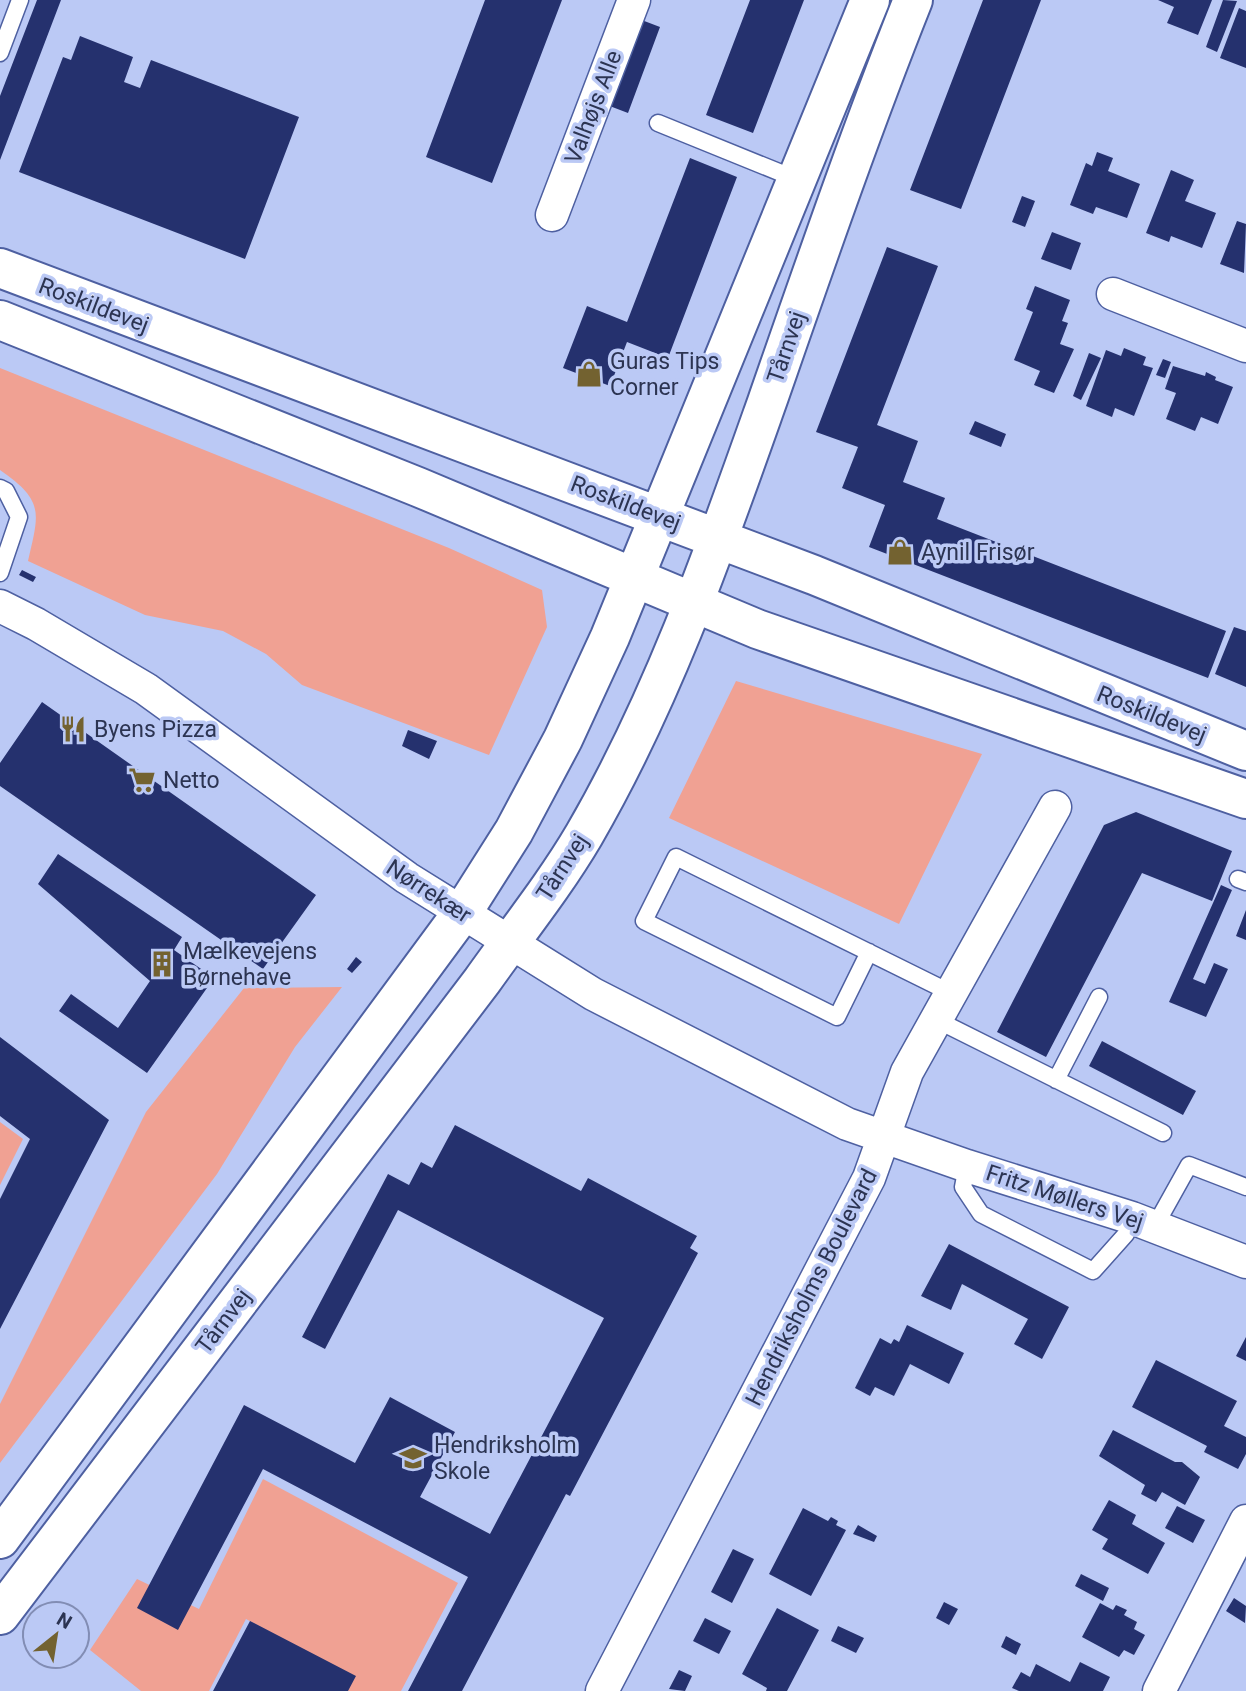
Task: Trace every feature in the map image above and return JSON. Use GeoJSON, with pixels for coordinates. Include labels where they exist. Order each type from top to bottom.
{"type":"FeatureCollection","features":[{"type":"Feature","properties":{"kind":"street","name":"Valhøjs Alle"},"geometry":{"type":"LineString","coordinates":[[552,215],[634,0]]}},
{"type":"Feature","properties":{"kind":"street"},"geometry":{"type":"LineString","coordinates":[[0,1539],[462,913],[514,831],[563,739],[634,576],[870,0]]}},
{"type":"Feature","properties":{"kind":"street","name":"Tårnvej"},"geometry":{"type":"LineString","coordinates":[[0,1615],[547,893],[589,825],[669,662],[694,602],[867,117],[913,0]]}},
{"type":"Feature","properties":{"kind":"street","name":"Roskildevej"},"geometry":{"type":"LineString","coordinates":[[0,268],[719,538],[1246,751]]}},
{"type":"Feature","properties":{"kind":"street"},"geometry":{"type":"LineString","coordinates":[[1113,294],[1246,346]]}},
{"type":"Feature","properties":{"kind":"street","name":"Roskildevej"},"geometry":{"type":"LineString","coordinates":[[0,320],[634,576],[757,629],[1246,799]]}},
{"type":"Feature","properties":{"kind":"street","name":"Nørrekær"},"geometry":{"type":"LineString","coordinates":[[0,606],[146,689],[377,858],[593,994],[847,1124],[882,1136]]}},
{"type":"Feature","properties":{"kind":"street","name":"Hendriksholms Boulevard"},"geometry":{"type":"LineString","coordinates":[[602,1691],[869,1178],[907,1072],[949,992],[1055,807]]}},
{"type":"Feature","properties":{"kind":"street","name":"Fritz Møllers Vej"},"geometry":{"type":"LineString","coordinates":[[882,1136],[1144,1222],[1246,1262]]}},
{"type":"Feature","properties":{"kind":"street"},"geometry":{"type":"LineString","coordinates":[[1159,1691],[1246,1521]]}},
{"type":"Feature","properties":{"kind":"lane"},"geometry":{"type":"LineString","coordinates":[[0,53],[20,0]]}},
{"type":"Feature","properties":{"kind":"lane"},"geometry":{"type":"LineString","coordinates":[[658,123],[796,179]]}},
{"type":"Feature","properties":{"kind":"lane"},"geometry":{"type":"LineString","coordinates":[[0,488],[6,491],[19,517],[0,573]]}},
{"type":"Feature","properties":{"kind":"lane"},"geometry":{"type":"LineString","coordinates":[[869,952],[837,1017],[644,921],[676,857],[869,952],[949,992]]}},
{"type":"Feature","properties":{"kind":"lane"},"geometry":{"type":"LineString","coordinates":[[1056,1080],[1099,997]]}},
{"type":"Feature","properties":{"kind":"lane"},"geometry":{"type":"LineString","coordinates":[[935,1019],[1163,1133]]}},
{"type":"Feature","properties":{"kind":"lane"},"geometry":{"type":"LineString","coordinates":[[967,1166],[963,1187],[981,1214],[1093,1271],[1126,1234],[1144,1222],[1189,1165],[1246,1187]]}},
{"type":"Feature","properties":{"kind":"shaded area"},"geometry":{"type":"Polygon","coordinates":[[[0,368],[449,548],[542,590],[547,627],[489,755],[302,685],[266,654],[223,631],[145,615],[28,561],[35,531],[35,509],[25,491],[0,470],[0,368]]]}},
{"type":"Feature","properties":{"kind":"shaded area"},"geometry":{"type":"Polygon","coordinates":[[[736,681],[982,754],[899,924],[669,818],[736,681]]]}},
{"type":"Feature","properties":{"kind":"shaded area"},"geometry":{"type":"Polygon","coordinates":[[[342,987],[295,1047],[217,1174],[0,1463],[0,1404],[146,1112],[244,988],[342,987]]]}},
{"type":"Feature","properties":{"kind":"shaded area"},"geometry":{"type":"Polygon","coordinates":[[[0,1122],[23,1139],[0,1185],[0,1122]]]}},
{"type":"Feature","properties":{"kind":"shaded area"},"geometry":{"type":"Polygon","coordinates":[[[263,1479],[458,1583],[401,1691],[347,1691],[352,1677],[246,1619],[209,1691],[141,1691],[91,1651],[137,1579],[199,1609],[263,1479]]]}},
{"type":"Feature","properties":{"kind":"building"},"geometry":{"type":"Polygon","coordinates":[[[37,0],[61,0],[0,160],[0,96],[37,0]]]}},
{"type":"Feature","properties":{"kind":"building"},"geometry":{"type":"Polygon","coordinates":[[[485,0],[562,0],[492,183],[426,157],[485,0]]]}},
{"type":"Feature","properties":{"kind":"building"},"geometry":{"type":"Polygon","coordinates":[[[750,0],[804,0],[753,133],[706,115],[750,0]]]}},
{"type":"Feature","properties":{"kind":"building"},"geometry":{"type":"Polygon","coordinates":[[[983,0],[1041,0],[961,209],[910,190],[983,0]]]}},
{"type":"Feature","properties":{"kind":"building"},"geometry":{"type":"Polygon","coordinates":[[[1158,0],[1212,0],[1198,35],[1167,23],[1174,7],[1158,0]]]}},
{"type":"Feature","properties":{"kind":"building"},"geometry":{"type":"Polygon","coordinates":[[[1223,0],[1237,1],[1217,52],[1206,47],[1223,0]]]}},
{"type":"Feature","properties":{"kind":"building"},"geometry":{"type":"Polygon","coordinates":[[[1239,8],[1246,11],[1246,68],[1220,58],[1239,8]]]}},
{"type":"Feature","properties":{"kind":"building"},"geometry":{"type":"Polygon","coordinates":[[[639,19],[660,27],[628,113],[607,105],[639,19]]]}},
{"type":"Feature","properties":{"kind":"building"},"geometry":{"type":"Polygon","coordinates":[[[80,36],[133,57],[124,82],[140,88],[151,60],[299,117],[245,259],[19,172],[63,57],[71,60],[80,36]]]}},
{"type":"Feature","properties":{"kind":"building"},"geometry":{"type":"Polygon","coordinates":[[[1097,152],[1113,158],[1108,171],[1140,184],[1127,218],[1096,207],[1093,214],[1070,205],[1086,163],[1092,166],[1097,152]]]}},
{"type":"Feature","properties":{"kind":"building"},"geometry":{"type":"Polygon","coordinates":[[[690,158],[737,177],[668,358],[627,342],[610,386],[563,368],[587,306],[627,322],[690,158]]]}},
{"type":"Feature","properties":{"kind":"building"},"geometry":{"type":"Polygon","coordinates":[[[1171,170],[1194,180],[1185,201],[1216,213],[1202,248],[1171,236],[1169,242],[1146,233],[1171,170]]]}},
{"type":"Feature","properties":{"kind":"building"},"geometry":{"type":"Polygon","coordinates":[[[1022,196],[1035,201],[1025,227],[1012,222],[1022,196]]]}},
{"type":"Feature","properties":{"kind":"building"},"geometry":{"type":"Polygon","coordinates":[[[1237,221],[1246,224],[1244,273],[1220,264],[1237,221]]]}},
{"type":"Feature","properties":{"kind":"building"},"geometry":{"type":"Polygon","coordinates":[[[1052,232],[1081,243],[1071,270],[1041,259],[1052,232]]]}},
{"type":"Feature","properties":{"kind":"building"},"geometry":{"type":"Polygon","coordinates":[[[887,247],[938,266],[877,425],[918,441],[903,482],[945,498],[937,519],[1226,631],[1208,678],[869,547],[885,505],[842,488],[858,447],[816,432],[887,247]]]}},
{"type":"Feature","properties":{"kind":"building"},"geometry":{"type":"Polygon","coordinates":[[[1035,286],[1070,300],[1062,321],[1068,323],[1060,344],[1074,349],[1054,393],[1034,385],[1040,371],[1014,360],[1033,312],[1026,309],[1035,286]]]}},
{"type":"Feature","properties":{"kind":"building"},"geometry":{"type":"Polygon","coordinates":[[[1124,348],[1146,357],[1143,365],[1153,368],[1134,416],[1115,408],[1112,417],[1086,406],[1106,350],[1121,356],[1124,348]]]}},
{"type":"Feature","properties":{"kind":"building"},"geometry":{"type":"Polygon","coordinates":[[[1089,353],[1101,358],[1081,400],[1073,396],[1089,353]]]}},
{"type":"Feature","properties":{"kind":"building"},"geometry":{"type":"Polygon","coordinates":[[[1163,359],[1171,362],[1165,378],[1156,375],[1163,359]]]}},
{"type":"Feature","properties":{"kind":"building"},"geometry":{"type":"Polygon","coordinates":[[[1173,366],[1205,376],[1206,372],[1216,377],[1215,380],[1233,387],[1218,424],[1201,417],[1195,431],[1166,419],[1176,393],[1165,389],[1173,366]]]}},
{"type":"Feature","properties":{"kind":"building"},"geometry":{"type":"Polygon","coordinates":[[[975,421],[1006,434],[1001,447],[969,434],[975,421]]]}},
{"type":"Feature","properties":{"kind":"building"},"geometry":{"type":"Polygon","coordinates":[[[22,570],[36,577],[33,582],[19,575],[22,570]]]}},
{"type":"Feature","properties":{"kind":"building"},"geometry":{"type":"Polygon","coordinates":[[[1234,627],[1246,631],[1246,687],[1215,674],[1234,627]]]}},
{"type":"Feature","properties":{"kind":"building"},"geometry":{"type":"Polygon","coordinates":[[[42,702],[316,895],[263,969],[0,786],[0,763],[42,702]]]}},
{"type":"Feature","properties":{"kind":"building"},"geometry":{"type":"Polygon","coordinates":[[[408,730],[437,741],[429,759],[402,746],[408,730]]]}},
{"type":"Feature","properties":{"kind":"building"},"geometry":{"type":"Polygon","coordinates":[[[1136,812],[1232,851],[1212,901],[1142,873],[1046,1057],[997,1032],[1104,825],[1136,812]]]}},
{"type":"Feature","properties":{"kind":"building","name":"Mælkevejens Børnehave"},"geometry":{"type":"Polygon","coordinates":[[[58,854],[182,937],[174,950],[214,978],[147,1073],[59,1011],[71,994],[118,1028],[150,981],[38,884],[58,854]]]}},
{"type":"Feature","properties":{"kind":"building"},"geometry":{"type":"Polygon","coordinates":[[[1221,885],[1232,890],[1193,979],[1205,984],[1214,963],[1228,969],[1206,1017],[1169,1002],[1221,885]]]}},
{"type":"Feature","properties":{"kind":"building"},"geometry":{"type":"Polygon","coordinates":[[[1246,910],[1246,940],[1236,936],[1246,910]]]}},
{"type":"Feature","properties":{"kind":"building"},"geometry":{"type":"Polygon","coordinates":[[[356,957],[362,962],[352,973],[347,969],[356,957]]]}},
{"type":"Feature","properties":{"kind":"building"},"geometry":{"type":"Polygon","coordinates":[[[0,1037],[109,1120],[0,1329],[0,1199],[30,1139],[0,1116],[0,1037]]]}},
{"type":"Feature","properties":{"kind":"building"},"geometry":{"type":"Polygon","coordinates":[[[1102,1041],[1196,1091],[1183,1115],[1089,1066],[1102,1041]]]}},
{"type":"Feature","properties":{"kind":"building"},"geometry":{"type":"Polygon","coordinates":[[[455,1125],[581,1191],[588,1178],[697,1236],[690,1248],[698,1253],[570,1496],[566,1494],[462,1691],[408,1691],[468,1577],[263,1469],[178,1630],[137,1608],[244,1405],[355,1463],[390,1397],[455,1432],[420,1497],[490,1534],[604,1318],[398,1210],[325,1349],[302,1337],[388,1174],[409,1185],[421,1162],[432,1168],[455,1125]]]}},
{"type":"Feature","properties":{"kind":"building"},"geometry":{"type":"Polygon","coordinates":[[[949,1244],[1069,1307],[1042,1359],[1014,1344],[1028,1319],[962,1284],[951,1310],[921,1296],[949,1244]]]}},
{"type":"Feature","properties":{"kind":"building"},"geometry":{"type":"Polygon","coordinates":[[[907,1325],[964,1353],[949,1384],[910,1364],[894,1396],[875,1387],[870,1396],[855,1388],[880,1338],[891,1344],[894,1339],[899,1342],[907,1325]]]}},
{"type":"Feature","properties":{"kind":"building"},"geometry":{"type":"Polygon","coordinates":[[[1246,1337],[1246,1361],[1236,1356],[1246,1337]]]}},
{"type":"Feature","properties":{"kind":"building"},"geometry":{"type":"Polygon","coordinates":[[[1156,1360],[1237,1401],[1224,1426],[1246,1437],[1246,1454],[1238,1469],[1204,1452],[1207,1446],[1132,1407],[1156,1360]]]}},
{"type":"Feature","properties":{"kind":"building"},"geometry":{"type":"Polygon","coordinates":[[[1113,1430],[1175,1462],[1182,1462],[1200,1477],[1185,1505],[1162,1492],[1156,1502],[1141,1494],[1145,1485],[1099,1456],[1113,1430]]]}},
{"type":"Feature","properties":{"kind":"building"},"geometry":{"type":"Polygon","coordinates":[[[1109,1500],[1136,1515],[1132,1524],[1165,1543],[1148,1574],[1102,1549],[1108,1539],[1092,1530],[1109,1500]]]}},
{"type":"Feature","properties":{"kind":"building"},"geometry":{"type":"Polygon","coordinates":[[[1177,1506],[1205,1520],[1193,1543],[1165,1528],[1177,1506]]]}},
{"type":"Feature","properties":{"kind":"building"},"geometry":{"type":"Polygon","coordinates":[[[803,1508],[828,1521],[831,1517],[838,1521],[836,1525],[846,1530],[811,1596],[769,1574],[803,1508]]]}},
{"type":"Feature","properties":{"kind":"building"},"geometry":{"type":"Polygon","coordinates":[[[858,1525],[877,1536],[874,1542],[853,1534],[858,1525]]]}},
{"type":"Feature","properties":{"kind":"building"},"geometry":{"type":"Polygon","coordinates":[[[733,1549],[754,1559],[732,1603],[711,1592],[733,1549]]]}},
{"type":"Feature","properties":{"kind":"building"},"geometry":{"type":"Polygon","coordinates":[[[1081,1574],[1109,1588],[1103,1601],[1075,1586],[1081,1574]]]}},
{"type":"Feature","properties":{"kind":"building"},"geometry":{"type":"Polygon","coordinates":[[[1234,1598],[1246,1606],[1245,1623],[1226,1611],[1234,1598]]]}},
{"type":"Feature","properties":{"kind":"building"},"geometry":{"type":"Polygon","coordinates":[[[944,1602],[958,1609],[949,1625],[936,1618],[944,1602]]]}},
{"type":"Feature","properties":{"kind":"building"},"geometry":{"type":"Polygon","coordinates":[[[1100,1603],[1113,1610],[1116,1605],[1127,1610],[1124,1615],[1137,1622],[1134,1629],[1145,1635],[1134,1655],[1124,1650],[1119,1657],[1082,1637],[1100,1603]]]}},
{"type":"Feature","properties":{"kind":"building"},"geometry":{"type":"Polygon","coordinates":[[[777,1608],[819,1630],[787,1691],[766,1691],[767,1688],[742,1674],[777,1608]]]}},
{"type":"Feature","properties":{"kind":"building"},"geometry":{"type":"Polygon","coordinates":[[[705,1618],[731,1631],[719,1654],[693,1641],[705,1618]]]}},
{"type":"Feature","properties":{"kind":"building"},"geometry":{"type":"Polygon","coordinates":[[[250,1621],[356,1676],[348,1691],[213,1691],[250,1621]]]}},
{"type":"Feature","properties":{"kind":"building"},"geometry":{"type":"Polygon","coordinates":[[[838,1626],[864,1638],[856,1653],[831,1641],[838,1626]]]}},
{"type":"Feature","properties":{"kind":"building"},"geometry":{"type":"Polygon","coordinates":[[[1006,1636],[1021,1644],[1016,1655],[1001,1647],[1006,1636]]]}},
{"type":"Feature","properties":{"kind":"building"},"geometry":{"type":"Polygon","coordinates":[[[1080,1662],[1110,1677],[1103,1691],[1019,1691],[1012,1688],[1021,1672],[1030,1677],[1036,1664],[1070,1682],[1080,1662]]]}},
{"type":"Feature","properties":{"kind":"building"},"geometry":{"type":"Polygon","coordinates":[[[679,1670],[692,1676],[685,1691],[669,1689],[679,1670]]]}},
{"type":"Feature","properties":{"kind":"place","name":"Guras Tips Corner"},"geometry":{"type":"Point","coordinates":[589,374]}},
{"type":"Feature","properties":{"kind":"place","name":"Aynil Frisør"},"geometry":{"type":"Point","coordinates":[900,552]}},
{"type":"Feature","properties":{"kind":"place","name":"Byens Pizza"},"geometry":{"type":"Point","coordinates":[73,729]}},
{"type":"Feature","properties":{"kind":"place","name":"Netto"},"geometry":{"type":"Point","coordinates":[142,780]}},
{"type":"Feature","properties":{"kind":"place","name":"Mælkevejens Børnehave"},"geometry":{"type":"Point","coordinates":[162,964]}},
{"type":"Feature","properties":{"kind":"place","name":"Hendriksholm Skole"},"geometry":{"type":"Point","coordinates":[413,1458]}}]}
